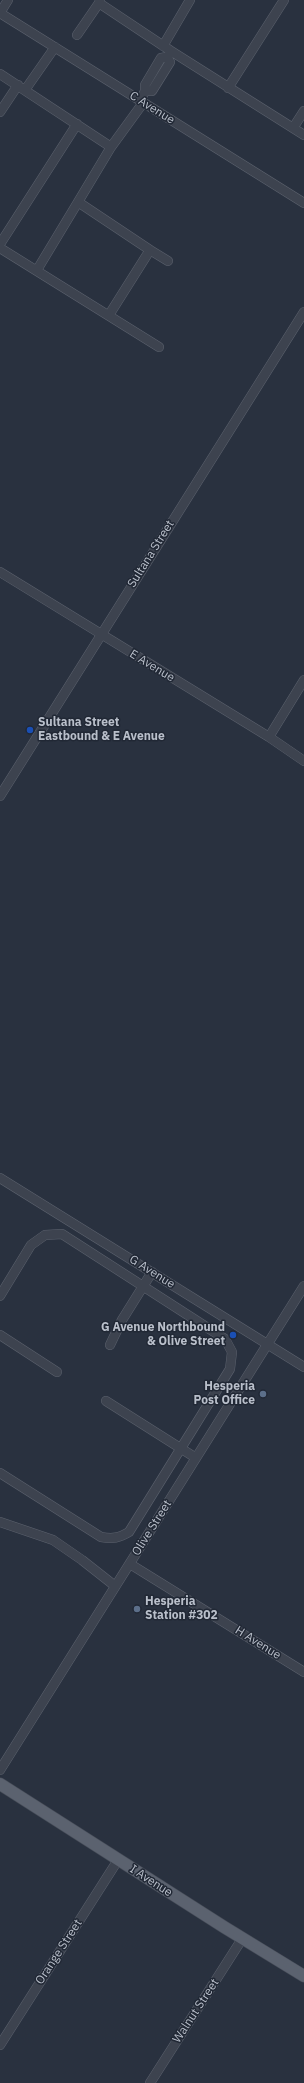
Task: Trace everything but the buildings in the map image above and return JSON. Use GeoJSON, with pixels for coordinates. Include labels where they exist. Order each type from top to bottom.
{"type":"FeatureCollection","features":[{"type":"Feature","properties":{"kind":"main road","name":"I Avenue"},"geometry":{"type":"LineString","coordinates":[[0,1784],[118,1860],[304,1976]]}},
{"type":"Feature","properties":{"kind":"street"},"geometry":{"type":"LineString","coordinates":[[0,13],[8,0]]}},
{"type":"Feature","properties":{"kind":"street"},"geometry":{"type":"LineString","coordinates":[[37,270],[111,147],[141,102],[145,91],[152,91],[170,62],[167,51],[190,0]]}},
{"type":"Feature","properties":{"kind":"street"},"geometry":{"type":"LineString","coordinates":[[228,88],[284,0]]}},
{"type":"Feature","properties":{"kind":"street"},"geometry":{"type":"LineString","coordinates":[[77,35],[100,1],[167,51],[304,135]]}},
{"type":"Feature","properties":{"kind":"street","name":"C Avenue"},"geometry":{"type":"LineString","coordinates":[[0,13],[304,203]]}},
{"type":"Feature","properties":{"kind":"street"},"geometry":{"type":"LineString","coordinates":[[0,112],[22,88],[55,47]]}},
{"type":"Feature","properties":{"kind":"street"},"geometry":{"type":"LineString","coordinates":[[0,74],[111,147]]}},
{"type":"Feature","properties":{"kind":"street"},"geometry":{"type":"LineString","coordinates":[[294,128],[304,112]]}},
{"type":"Feature","properties":{"kind":"street"},"geometry":{"type":"LineString","coordinates":[[0,244],[77,124]]}},
{"type":"Feature","properties":{"kind":"street"},"geometry":{"type":"LineString","coordinates":[[78,202],[168,261]]}},
{"type":"Feature","properties":{"kind":"street"},"geometry":{"type":"LineString","coordinates":[[0,248],[159,346]]}},
{"type":"Feature","properties":{"kind":"street"},"geometry":{"type":"LineString","coordinates":[[110,315],[150,250]]}},
{"type":"Feature","properties":{"kind":"street","name":"Sultana Street"},"geometry":{"type":"LineString","coordinates":[[0,796],[304,312]]}},
{"type":"Feature","properties":{"kind":"street","name":"E Avenue"},"geometry":{"type":"LineString","coordinates":[[0,572],[100,635],[269,737],[304,761]]}},
{"type":"Feature","properties":{"kind":"street"},"geometry":{"type":"LineString","coordinates":[[269,737],[304,680]]}},
{"type":"Feature","properties":{"kind":"street","name":"G Avenue"},"geometry":{"type":"LineString","coordinates":[[0,1178],[304,1367]]}},
{"type":"Feature","properties":{"kind":"street"},"geometry":{"type":"LineString","coordinates":[[0,1296],[31,1245],[45,1235],[62,1234],[225,1339],[232,1352],[230,1369],[129,1532],[120,1537],[101,1537],[0,1472]]}},
{"type":"Feature","properties":{"kind":"street"},"geometry":{"type":"LineString","coordinates":[[110,1345],[122,1320],[152,1272]]}},
{"type":"Feature","properties":{"kind":"street","name":"Olive Street"},"geometry":{"type":"LineString","coordinates":[[0,1770],[304,1286]]}},
{"type":"Feature","properties":{"kind":"street"},"geometry":{"type":"LineString","coordinates":[[0,1336],[57,1372]]}},
{"type":"Feature","properties":{"kind":"street"},"geometry":{"type":"LineString","coordinates":[[106,1401],[196,1458]]}},
{"type":"Feature","properties":{"kind":"street"},"geometry":{"type":"LineString","coordinates":[[0,1522],[53,1540],[82,1560],[115,1586]]}},
{"type":"Feature","properties":{"kind":"street","name":"H Avenue"},"geometry":{"type":"LineString","coordinates":[[130,1564],[304,1672]]}},
{"type":"Feature","properties":{"kind":"street","name":"Orange Street"},"geometry":{"type":"LineString","coordinates":[[0,2045],[118,1860]]}},
{"type":"Feature","properties":{"kind":"street","name":"Walnut Street"},"geometry":{"type":"LineString","coordinates":[[150,2083],[242,1938]]}},
{"type":"Feature","properties":{"kind":"place","name":"Sultana Street Eastbound & E Avenue"},"geometry":{"type":"Point","coordinates":[30,730]}},
{"type":"Feature","properties":{"kind":"place","name":"G Avenue Northbound & Olive Street"},"geometry":{"type":"Point","coordinates":[233,1335]}},
{"type":"Feature","properties":{"kind":"place","name":"Hesperia Post Office"},"geometry":{"type":"Point","coordinates":[263,1394]}},
{"type":"Feature","properties":{"kind":"place","name":"Hesperia Station #302"},"geometry":{"type":"Point","coordinates":[137,1609]}}]}
